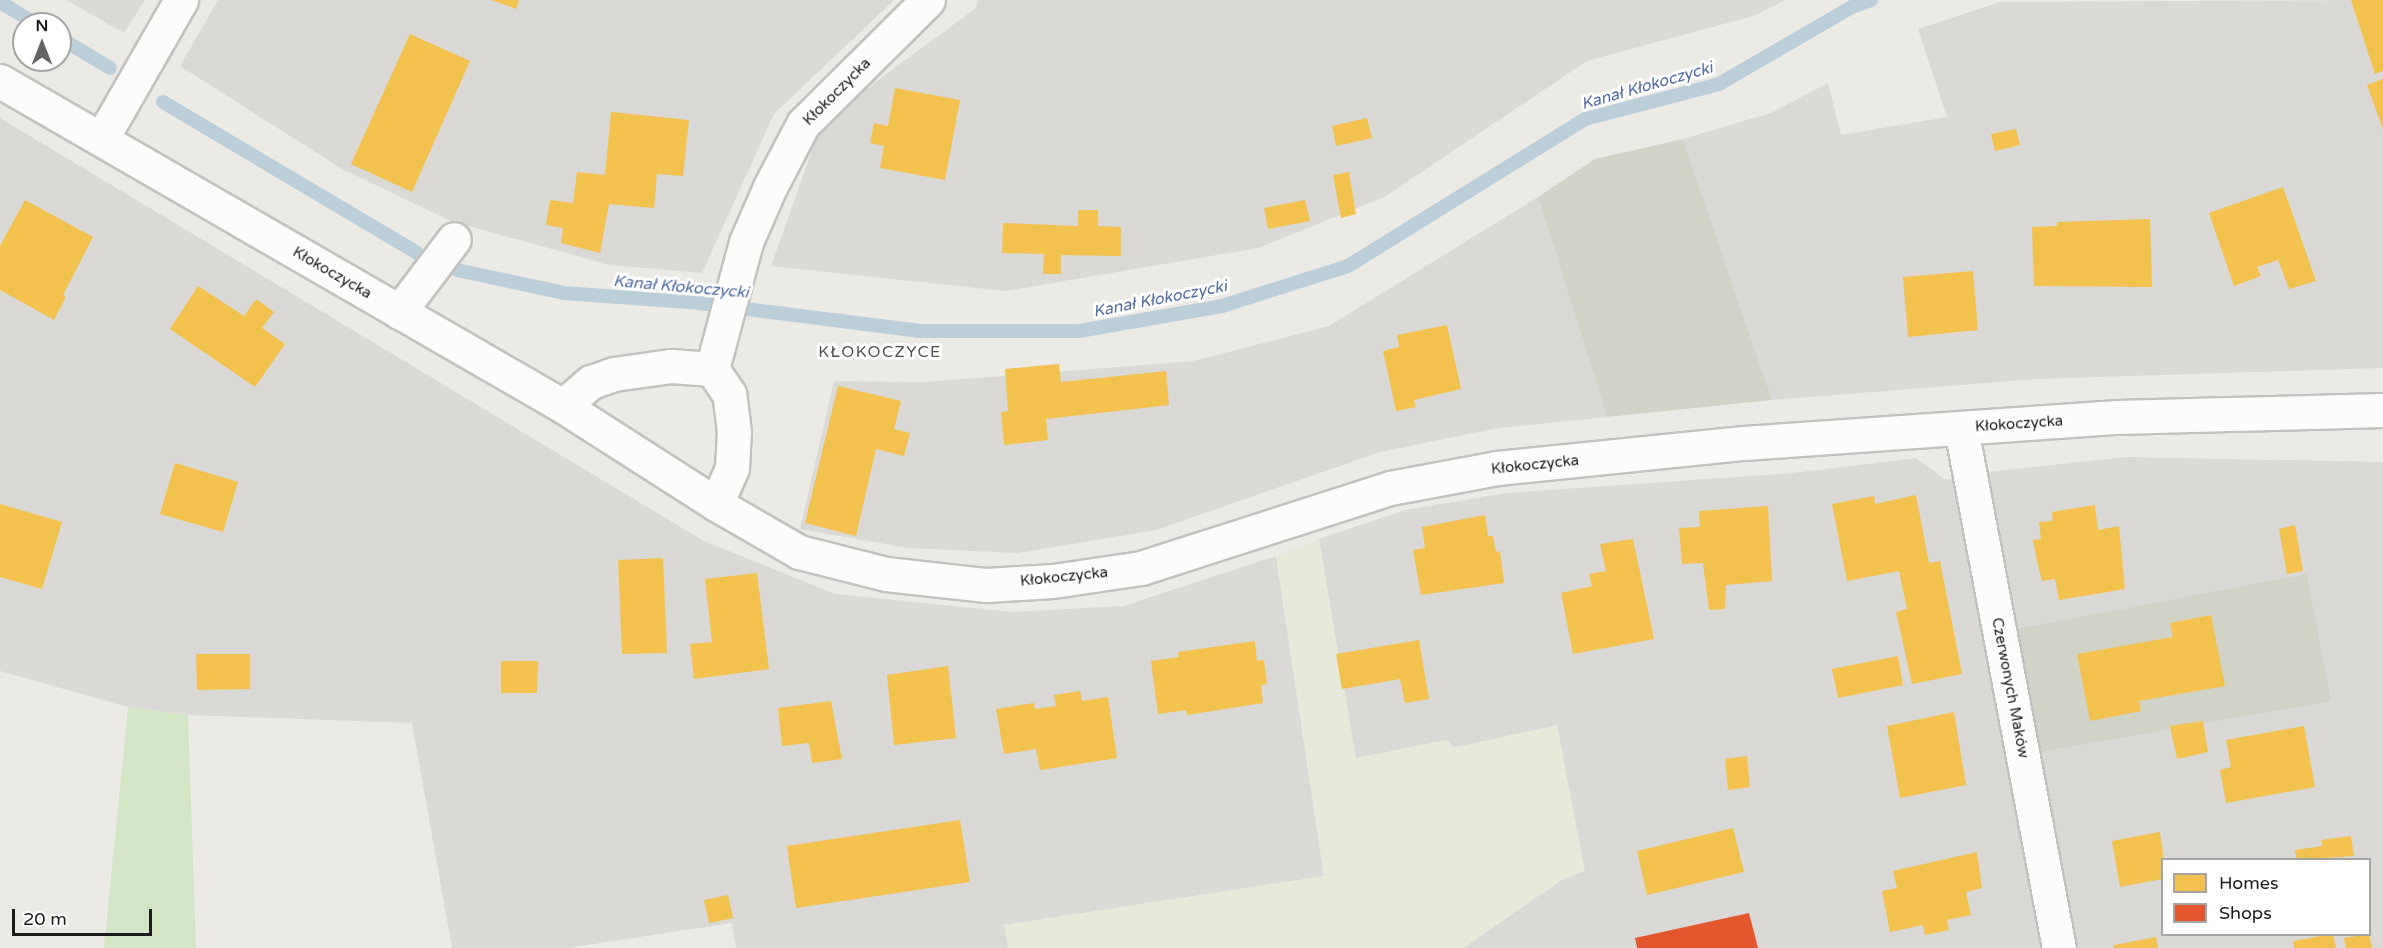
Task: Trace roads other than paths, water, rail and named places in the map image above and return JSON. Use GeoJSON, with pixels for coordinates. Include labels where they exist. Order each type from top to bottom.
{"type":"FeatureCollection","features":[{"type":"Feature","properties":{"kind":"street"},"geometry":{"type":"LineString","coordinates":[[102,138],[182,0]]}},
{"type":"Feature","properties":{"kind":"street","name":"Kłokoczycka"},"geometry":{"type":"LineString","coordinates":[[712,369],[746,243],[770,186],[803,124],[928,0]]}},
{"type":"Feature","properties":{"kind":"street","name":"Kłokoczycka"},"geometry":{"type":"LineString","coordinates":[[0,81],[563,406],[716,504],[799,552],[886,574],[986,585],[1053,581],[1141,568],[1390,488],[1497,468],[1744,443],[2117,417],[2383,410]]}},
{"type":"Feature","properties":{"kind":"street"},"geometry":{"type":"LineString","coordinates":[[399,312],[454,239]]}},
{"type":"Feature","properties":{"kind":"street"},"geometry":{"type":"LineString","coordinates":[[563,406],[591,382],[614,374],[671,366],[712,369],[729,394],[734,432],[732,468],[716,504]]}},
{"type":"Feature","properties":{"kind":"street","name":"Czerwonych Maków"},"geometry":{"type":"LineString","coordinates":[[1961,428],[2059,948]]}},
{"type":"Feature","properties":{"kind":"waterway","name":"Kanał Kłokoczycki"},"geometry":{"type":"LineString","coordinates":[[457,270],[564,293],[699,303],[920,331],[1079,331],[1222,306],[1348,266],[1585,119],[1719,84],[1852,7],[1871,0]]}},
{"type":"Feature","properties":{"kind":"waterway","name":"Kanał Kłokoczycki"},"geometry":{"type":"LineString","coordinates":[[0,2],[16,12]]}},
{"type":"Feature","properties":{"kind":"waterway","name":"Kanał Kłokoczycki"},"geometry":{"type":"LineString","coordinates":[[72,45],[110,68]]}},
{"type":"Feature","properties":{"kind":"waterway","name":"Kanał Kłokoczycki"},"geometry":{"type":"LineString","coordinates":[[163,102],[417,253]]}},
{"type":"Feature","properties":{"kind":"district","name":"KŁOKOCZYCE"},"geometry":{"type":"Point","coordinates":[880,352]}}]}
